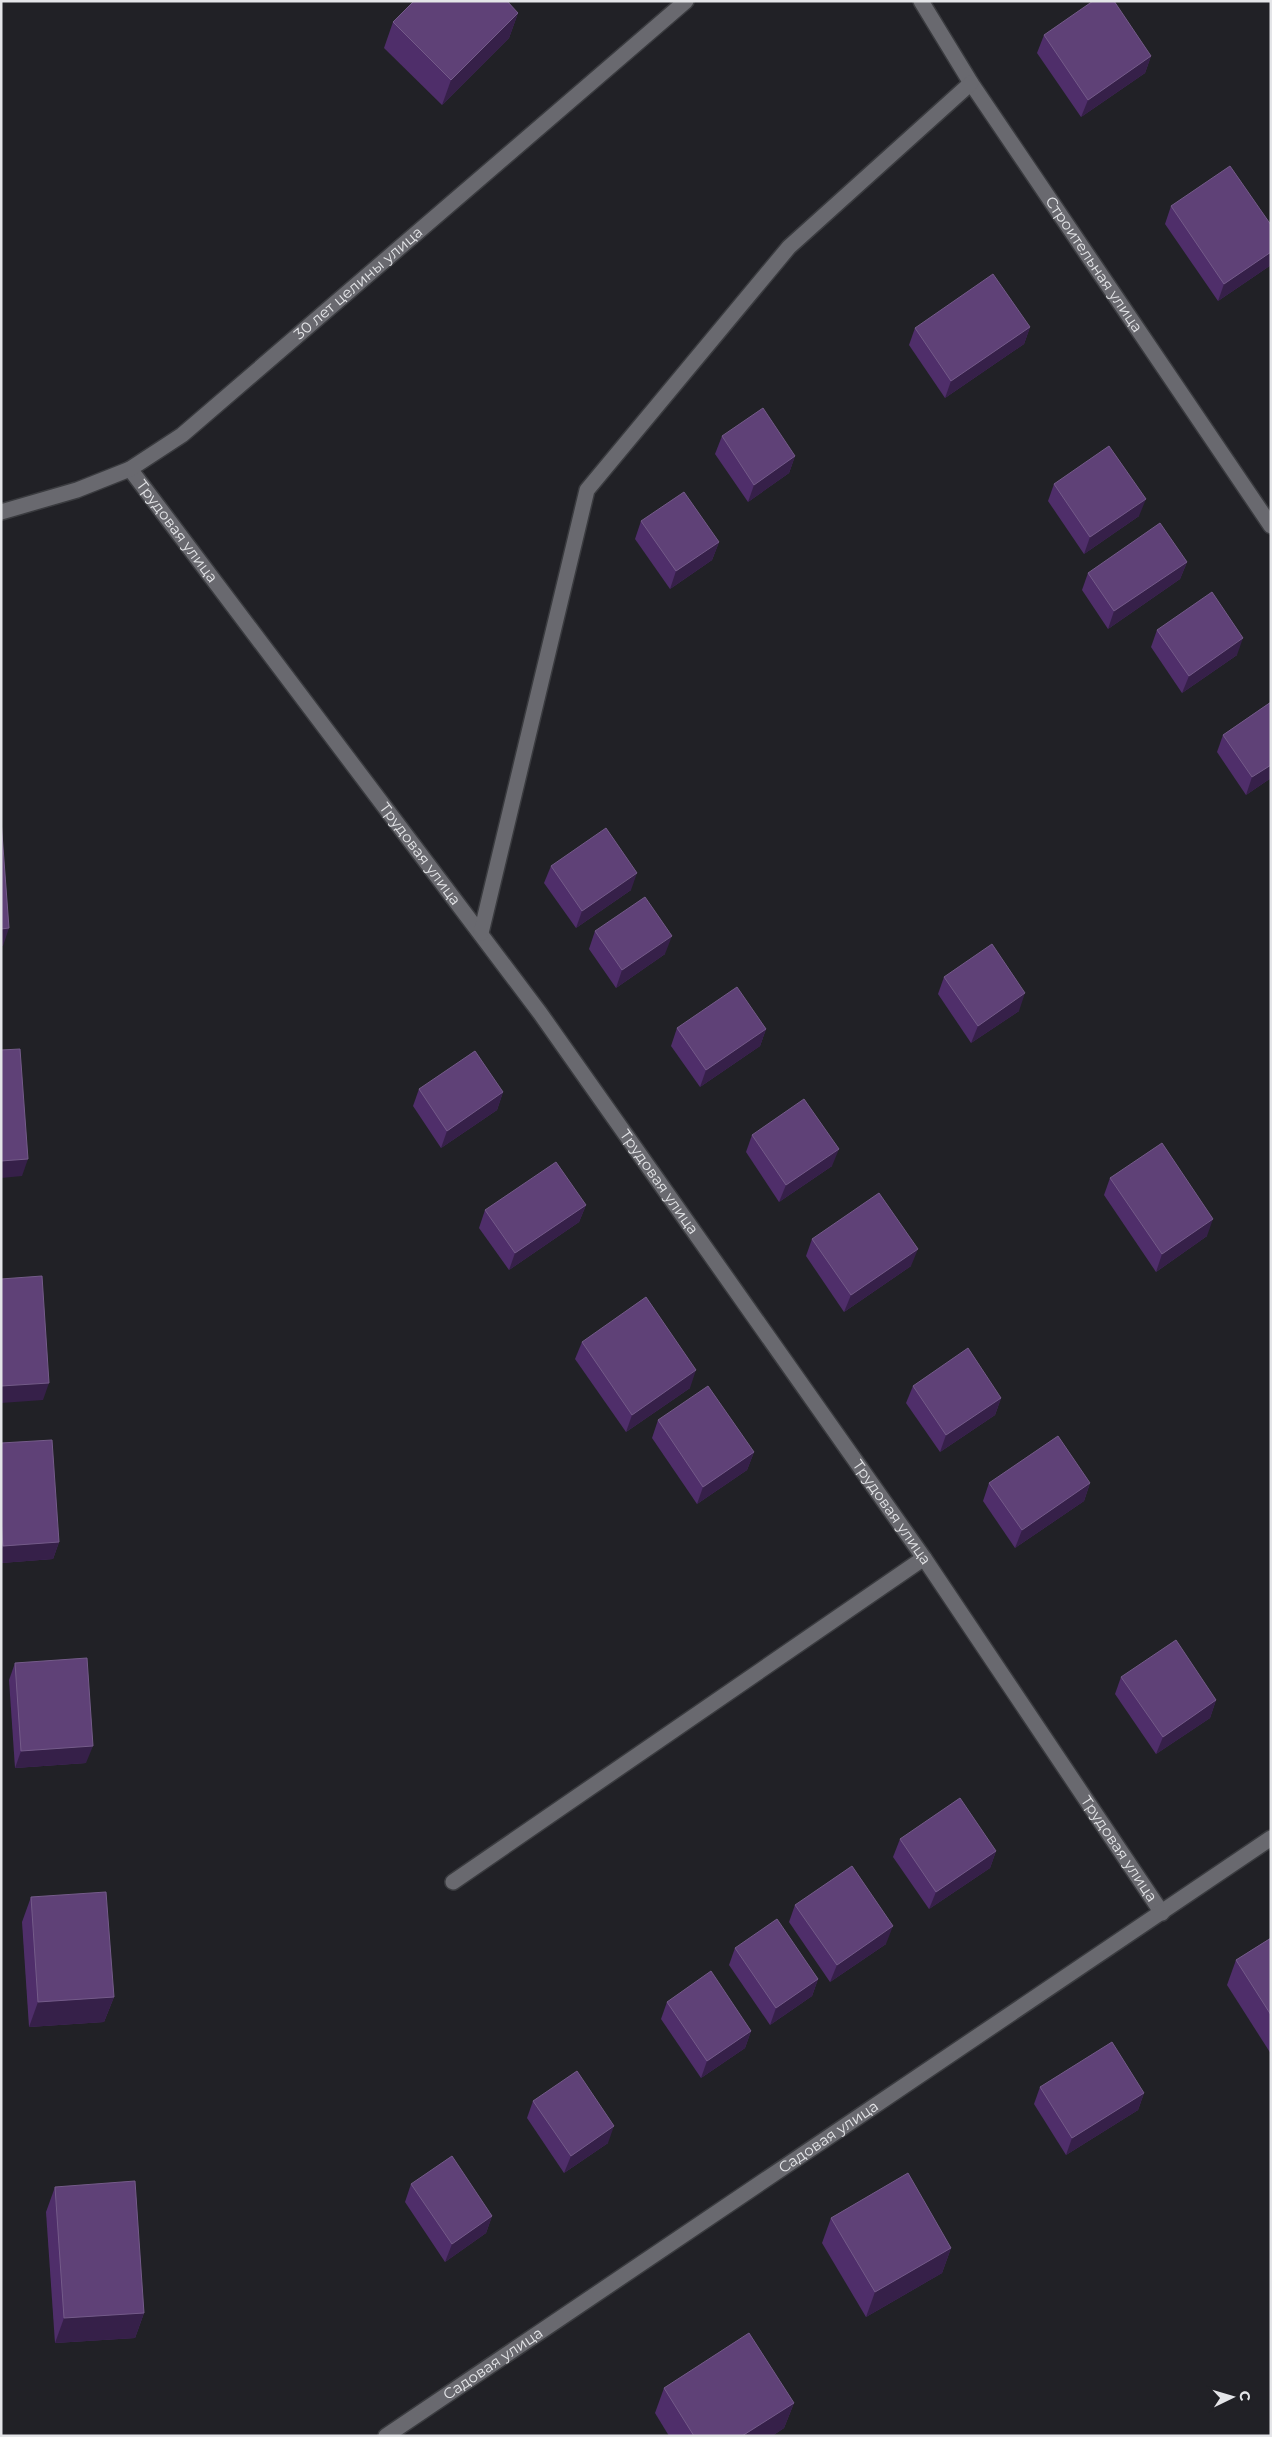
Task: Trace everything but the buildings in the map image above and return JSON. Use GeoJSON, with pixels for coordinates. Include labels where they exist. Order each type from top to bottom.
{"type":"FeatureCollection","features":[{"type":"Feature","properties":{"kind":"street","name":"30 лет целины улица"},"geometry":{"type":"LineString","coordinates":[[1,512],[77,490],[130,469],[182,435],[686,1]]}},
{"type":"Feature","properties":{"kind":"street","name":"Строительная улица"},"geometry":{"type":"LineString","coordinates":[[920,1],[971,83],[1271,526]]}},
{"type":"Feature","properties":{"kind":"street"},"geometry":{"type":"LineString","coordinates":[[481,933],[587,490],[789,247],[971,83]]}},
{"type":"Feature","properties":{"kind":"street","name":"Трудовая улица"},"geometry":{"type":"LineString","coordinates":[[130,469],[540,1013],[924,1558],[1162,1913]]}},
{"type":"Feature","properties":{"kind":"street"},"geometry":{"type":"LineString","coordinates":[[453,1882],[924,1558]]}},
{"type":"Feature","properties":{"kind":"street","name":"Садовая улица"},"geometry":{"type":"LineString","coordinates":[[386,2436],[1271,1838]]}}]}
